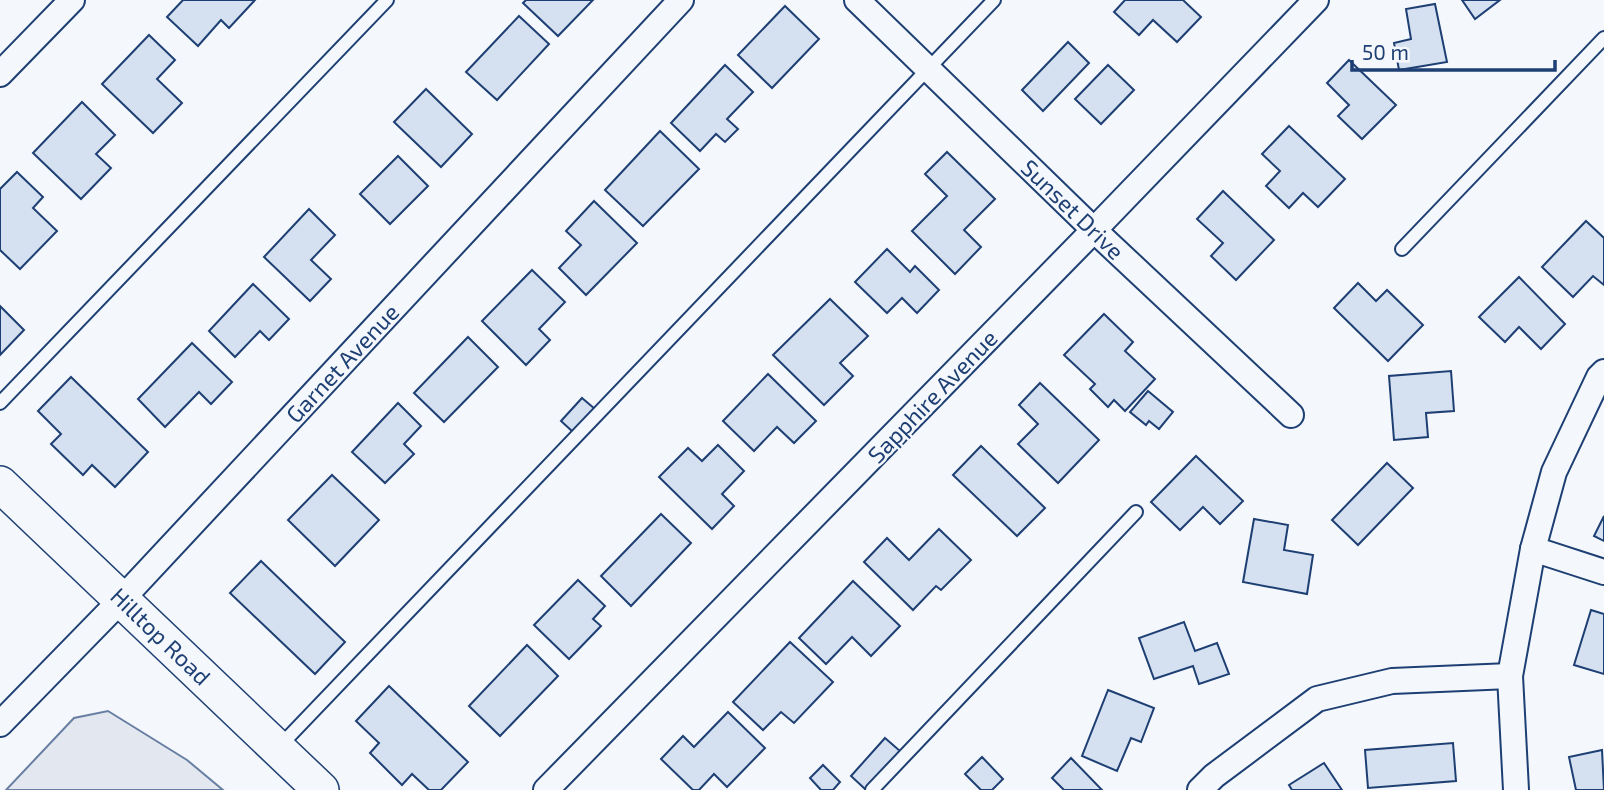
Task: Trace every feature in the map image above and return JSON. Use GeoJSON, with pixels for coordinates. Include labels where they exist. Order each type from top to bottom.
{"type":"FeatureCollection","features":[{"type":"Feature","properties":{"kind":"main road","name":"Hilltop Road"},"geometry":{"type":"LineString","coordinates":[[0,484],[321,790]]}},
{"type":"Feature","properties":{"kind":"street"},"geometry":{"type":"LineString","coordinates":[[0,74],[72,0]]}},
{"type":"Feature","properties":{"kind":"street","name":"Garnet Avenue"},"geometry":{"type":"LineString","coordinates":[[0,724],[122,599],[681,0]]}},
{"type":"Feature","properties":{"kind":"street","name":"Sunset Drive"},"geometry":{"type":"LineString","coordinates":[[857,0],[1094,230],[1291,415]]}},
{"type":"Feature","properties":{"kind":"street","name":"Sapphire Avenue"},"geometry":{"type":"LineString","coordinates":[[545,790],[1316,0]]}},
{"type":"Feature","properties":{"kind":"street"},"geometry":{"type":"LineString","coordinates":[[1516,790],[1510,676],[1533,549],[1553,472],[1604,372]]}},
{"type":"Feature","properties":{"kind":"street"},"geometry":{"type":"LineString","coordinates":[[1533,549],[1604,572]]}},
{"type":"Feature","properties":{"kind":"street"},"geometry":{"type":"LineString","coordinates":[[1200,790],[1214,776],[1317,699],[1392,681],[1510,676]]}},
{"type":"Feature","properties":{"kind":"lane"},"geometry":{"type":"LineString","coordinates":[[0,403],[387,0]]}},
{"type":"Feature","properties":{"kind":"lane"},"geometry":{"type":"LineString","coordinates":[[277,748],[995,0]]}},
{"type":"Feature","properties":{"kind":"lane"},"geometry":{"type":"LineString","coordinates":[[1402,249],[1604,38]]}},
{"type":"Feature","properties":{"kind":"lane"},"geometry":{"type":"LineString","coordinates":[[872,790],[1136,512]]}},
{"type":"Feature","properties":{"kind":"shaded area"},"geometry":{"type":"Polygon","coordinates":[[[108,711],[187,760],[223,790],[6,790],[74,718],[108,711]]]}},
{"type":"Feature","properties":{"kind":"building"},"geometry":{"type":"Polygon","coordinates":[[[183,0],[255,0],[229,28],[221,20],[198,46],[167,17],[183,0]]]}},
{"type":"Feature","properties":{"kind":"building"},"geometry":{"type":"Polygon","coordinates":[[[526,0],[593,0],[558,36],[523,3],[526,0]]]}},
{"type":"Feature","properties":{"kind":"building"},"geometry":{"type":"Polygon","coordinates":[[[1125,0],[1183,0],[1201,17],[1177,42],[1153,20],[1139,35],[1114,12],[1125,0]]]}},
{"type":"Feature","properties":{"kind":"building"},"geometry":{"type":"Polygon","coordinates":[[[1462,0],[1500,0],[1475,19],[1462,0]]]}},
{"type":"Feature","properties":{"kind":"building"},"geometry":{"type":"Polygon","coordinates":[[[1435,4],[1447,62],[1399,70],[1394,43],[1411,39],[1406,9],[1435,4]]]}},
{"type":"Feature","properties":{"kind":"building"},"geometry":{"type":"Polygon","coordinates":[[[785,6],[819,39],[772,88],[738,55],[785,6]]]}},
{"type":"Feature","properties":{"kind":"building"},"geometry":{"type":"Polygon","coordinates":[[[519,16],[549,44],[497,100],[466,72],[519,16]]]}},
{"type":"Feature","properties":{"kind":"building"},"geometry":{"type":"Polygon","coordinates":[[[149,35],[175,60],[157,79],[182,103],[153,133],[102,84],[149,35]]]}},
{"type":"Feature","properties":{"kind":"building"},"geometry":{"type":"Polygon","coordinates":[[[1068,42],[1089,63],[1043,111],[1022,90],[1068,42]]]}},
{"type":"Feature","properties":{"kind":"building"},"geometry":{"type":"Polygon","coordinates":[[[1349,60],[1396,105],[1362,139],[1338,116],[1349,105],[1327,83],[1349,60]]]}},
{"type":"Feature","properties":{"kind":"building"},"geometry":{"type":"Polygon","coordinates":[[[725,65],[753,92],[727,119],[738,129],[725,142],[716,134],[700,151],[671,123],[725,65]]]}},
{"type":"Feature","properties":{"kind":"building"},"geometry":{"type":"Polygon","coordinates":[[[1108,65],[1134,90],[1101,124],[1075,99],[1108,65]]]}},
{"type":"Feature","properties":{"kind":"building"},"geometry":{"type":"Polygon","coordinates":[[[426,89],[472,134],[441,167],[394,122],[426,89]]]}},
{"type":"Feature","properties":{"kind":"building"},"geometry":{"type":"Polygon","coordinates":[[[82,102],[115,135],[96,154],[111,168],[81,199],[33,153],[82,102]]]}},
{"type":"Feature","properties":{"kind":"building"},"geometry":{"type":"Polygon","coordinates":[[[1289,126],[1345,179],[1318,207],[1303,193],[1289,208],[1266,186],[1280,171],[1262,154],[1289,126]]]}},
{"type":"Feature","properties":{"kind":"building"},"geometry":{"type":"Polygon","coordinates":[[[660,131],[699,169],[643,226],[605,190],[660,131]]]}},
{"type":"Feature","properties":{"kind":"building"},"geometry":{"type":"Polygon","coordinates":[[[947,152],[995,199],[964,230],[981,247],[955,274],[912,231],[947,196],[925,174],[947,152]]]}},
{"type":"Feature","properties":{"kind":"building"},"geometry":{"type":"Polygon","coordinates":[[[398,156],[428,186],[390,224],[360,194],[398,156]]]}},
{"type":"Feature","properties":{"kind":"building"},"geometry":{"type":"Polygon","coordinates":[[[17,172],[43,197],[33,208],[57,231],[20,269],[0,250],[0,189],[17,172]]]}},
{"type":"Feature","properties":{"kind":"building"},"geometry":{"type":"Polygon","coordinates":[[[1223,191],[1274,240],[1236,280],[1211,256],[1223,243],[1197,219],[1223,191]]]}},
{"type":"Feature","properties":{"kind":"building"},"geometry":{"type":"Polygon","coordinates":[[[594,201],[637,243],[586,295],[559,268],[581,245],[566,231],[594,201]]]}},
{"type":"Feature","properties":{"kind":"building"},"geometry":{"type":"Polygon","coordinates":[[[309,209],[335,235],[311,260],[331,279],[310,301],[264,257],[309,209]]]}},
{"type":"Feature","properties":{"kind":"building"},"geometry":{"type":"Polygon","coordinates":[[[1586,221],[1604,238],[1604,285],[1593,276],[1573,297],[1542,267],[1586,221]]]}},
{"type":"Feature","properties":{"kind":"building"},"geometry":{"type":"Polygon","coordinates":[[[887,249],[910,272],[915,266],[939,290],[917,313],[902,298],[887,313],[855,282],[887,249]]]}},
{"type":"Feature","properties":{"kind":"building"},"geometry":{"type":"Polygon","coordinates":[[[532,270],[565,302],[539,329],[550,340],[526,365],[482,321],[532,270]]]}},
{"type":"Feature","properties":{"kind":"building"},"geometry":{"type":"Polygon","coordinates":[[[1519,277],[1565,324],[1541,349],[1519,327],[1505,342],[1479,317],[1519,277]]]}},
{"type":"Feature","properties":{"kind":"building"},"geometry":{"type":"Polygon","coordinates":[[[1358,283],[1376,301],[1387,290],[1423,325],[1388,361],[1334,308],[1358,283]]]}},
{"type":"Feature","properties":{"kind":"building"},"geometry":{"type":"Polygon","coordinates":[[[253,284],[289,319],[269,340],[260,331],[235,357],[209,331],[253,284]]]}},
{"type":"Feature","properties":{"kind":"building"},"geometry":{"type":"Polygon","coordinates":[[[830,299],[868,336],[840,363],[853,376],[824,405],[773,355],[830,299]]]}},
{"type":"Feature","properties":{"kind":"building"},"geometry":{"type":"Polygon","coordinates":[[[0,306],[24,330],[0,355],[0,306]]]}},
{"type":"Feature","properties":{"kind":"building"},"geometry":{"type":"Polygon","coordinates":[[[1104,314],[1133,342],[1125,351],[1155,379],[1125,411],[1114,400],[1108,407],[1090,389],[1095,384],[1064,355],[1104,314]]]}},
{"type":"Feature","properties":{"kind":"building"},"geometry":{"type":"Polygon","coordinates":[[[468,337],[498,367],[444,422],[414,393],[468,337]]]}},
{"type":"Feature","properties":{"kind":"building"},"geometry":{"type":"Polygon","coordinates":[[[192,343],[232,382],[211,404],[199,392],[165,427],[138,399],[192,343]]]}},
{"type":"Feature","properties":{"kind":"building"},"geometry":{"type":"Polygon","coordinates":[[[1451,371],[1454,411],[1426,413],[1428,437],[1394,440],[1389,376],[1451,371]]]}},
{"type":"Feature","properties":{"kind":"building"},"geometry":{"type":"Polygon","coordinates":[[[768,374],[816,421],[794,443],[777,427],[754,451],[723,421],[768,374]]]}},
{"type":"Feature","properties":{"kind":"building"},"geometry":{"type":"Polygon","coordinates":[[[71,377],[148,452],[115,487],[92,465],[83,475],[51,444],[61,434],[38,411],[71,377]]]}},
{"type":"Feature","properties":{"kind":"building"},"geometry":{"type":"Polygon","coordinates":[[[1040,383],[1099,440],[1058,483],[1018,444],[1038,424],[1019,405],[1040,383]]]}},
{"type":"Feature","properties":{"kind":"building"},"geometry":{"type":"Polygon","coordinates":[[[1148,391],[1173,412],[1159,429],[1149,421],[1146,425],[1130,412],[1148,391]]]}},
{"type":"Feature","properties":{"kind":"building"},"geometry":{"type":"Polygon","coordinates":[[[582,398],[595,409],[573,432],[561,421],[582,398]]]}},
{"type":"Feature","properties":{"kind":"building"},"geometry":{"type":"Polygon","coordinates":[[[398,403],[421,426],[404,444],[414,454],[385,483],[352,452],[398,403]]]}},
{"type":"Feature","properties":{"kind":"building"},"geometry":{"type":"Polygon","coordinates":[[[718,445],[744,471],[722,494],[734,506],[712,529],[659,477],[688,448],[702,461],[718,445]]]}},
{"type":"Feature","properties":{"kind":"building"},"geometry":{"type":"Polygon","coordinates":[[[981,446],[1045,508],[1017,536],[953,475],[981,446]]]}},
{"type":"Feature","properties":{"kind":"building"},"geometry":{"type":"Polygon","coordinates":[[[1196,456],[1243,501],[1220,524],[1203,507],[1180,530],[1151,502],[1196,456]]]}},
{"type":"Feature","properties":{"kind":"building"},"geometry":{"type":"Polygon","coordinates":[[[1387,463],[1413,488],[1358,545],[1332,520],[1387,463]]]}},
{"type":"Feature","properties":{"kind":"building"},"geometry":{"type":"Polygon","coordinates":[[[332,475],[379,520],[335,566],[288,520],[332,475]]]}},
{"type":"Feature","properties":{"kind":"building"},"geometry":{"type":"Polygon","coordinates":[[[661,514],[691,543],[631,606],[601,576],[661,514]]]}},
{"type":"Feature","properties":{"kind":"building"},"geometry":{"type":"Polygon","coordinates":[[[1604,516],[1604,541],[1594,536],[1604,516]]]}},
{"type":"Feature","properties":{"kind":"building"},"geometry":{"type":"Polygon","coordinates":[[[1254,519],[1288,525],[1284,550],[1313,555],[1307,594],[1243,582],[1254,519]]]}},
{"type":"Feature","properties":{"kind":"building"},"geometry":{"type":"Polygon","coordinates":[[[939,529],[971,560],[941,590],[936,586],[913,610],[864,562],[887,538],[909,560],[939,529]]]}},
{"type":"Feature","properties":{"kind":"building"},"geometry":{"type":"Polygon","coordinates":[[[261,561],[345,642],[315,674],[230,593],[261,561]]]}},
{"type":"Feature","properties":{"kind":"building"},"geometry":{"type":"Polygon","coordinates":[[[578,580],[605,606],[593,619],[601,626],[569,659],[534,625],[578,580]]]}},
{"type":"Feature","properties":{"kind":"building"},"geometry":{"type":"Polygon","coordinates":[[[853,581],[900,626],[871,656],[852,637],[826,664],[799,638],[853,581]]]}},
{"type":"Feature","properties":{"kind":"building"},"geometry":{"type":"Polygon","coordinates":[[[1591,610],[1604,614],[1604,674],[1574,665],[1591,610]]]}},
{"type":"Feature","properties":{"kind":"building"},"geometry":{"type":"Polygon","coordinates":[[[1184,622],[1195,651],[1217,643],[1229,674],[1199,684],[1193,666],[1154,679],[1139,638],[1184,622]]]}},
{"type":"Feature","properties":{"kind":"building"},"geometry":{"type":"Polygon","coordinates":[[[790,642],[833,682],[794,723],[781,712],[763,730],[733,702],[790,642]]]}},
{"type":"Feature","properties":{"kind":"building"},"geometry":{"type":"Polygon","coordinates":[[[527,645],[558,676],[500,736],[469,706],[527,645]]]}},
{"type":"Feature","properties":{"kind":"building"},"geometry":{"type":"Polygon","coordinates":[[[389,686],[468,762],[441,790],[429,790],[412,774],[402,785],[370,753],[379,743],[356,721],[389,686]]]}},
{"type":"Feature","properties":{"kind":"building"},"geometry":{"type":"Polygon","coordinates":[[[1108,690],[1154,708],[1141,742],[1131,738],[1117,771],[1082,756],[1108,690]]]}},
{"type":"Feature","properties":{"kind":"building"},"geometry":{"type":"Polygon","coordinates":[[[728,712],[765,748],[727,787],[714,774],[699,790],[693,790],[661,759],[683,736],[694,747],[728,712]]]}},
{"type":"Feature","properties":{"kind":"building"},"geometry":{"type":"Polygon","coordinates":[[[885,738],[900,751],[865,789],[851,776],[885,738]]]}},
{"type":"Feature","properties":{"kind":"building"},"geometry":{"type":"Polygon","coordinates":[[[1453,743],[1456,781],[1368,788],[1365,750],[1453,743]]]}},
{"type":"Feature","properties":{"kind":"building"},"geometry":{"type":"Polygon","coordinates":[[[1602,750],[1604,790],[1576,790],[1569,757],[1602,750]]]}},
{"type":"Feature","properties":{"kind":"building"},"geometry":{"type":"Polygon","coordinates":[[[982,757],[1003,779],[992,790],[981,790],[965,774],[982,757]]]}},
{"type":"Feature","properties":{"kind":"building"},"geometry":{"type":"Polygon","coordinates":[[[1071,758],[1102,790],[1064,790],[1052,778],[1071,758]]]}},
{"type":"Feature","properties":{"kind":"building"},"geometry":{"type":"Polygon","coordinates":[[[1324,763],[1342,790],[1292,790],[1289,785],[1324,763]]]}},
{"type":"Feature","properties":{"kind":"building"},"geometry":{"type":"Polygon","coordinates":[[[823,765],[840,782],[833,790],[821,790],[810,778],[823,765]]]}}]}
